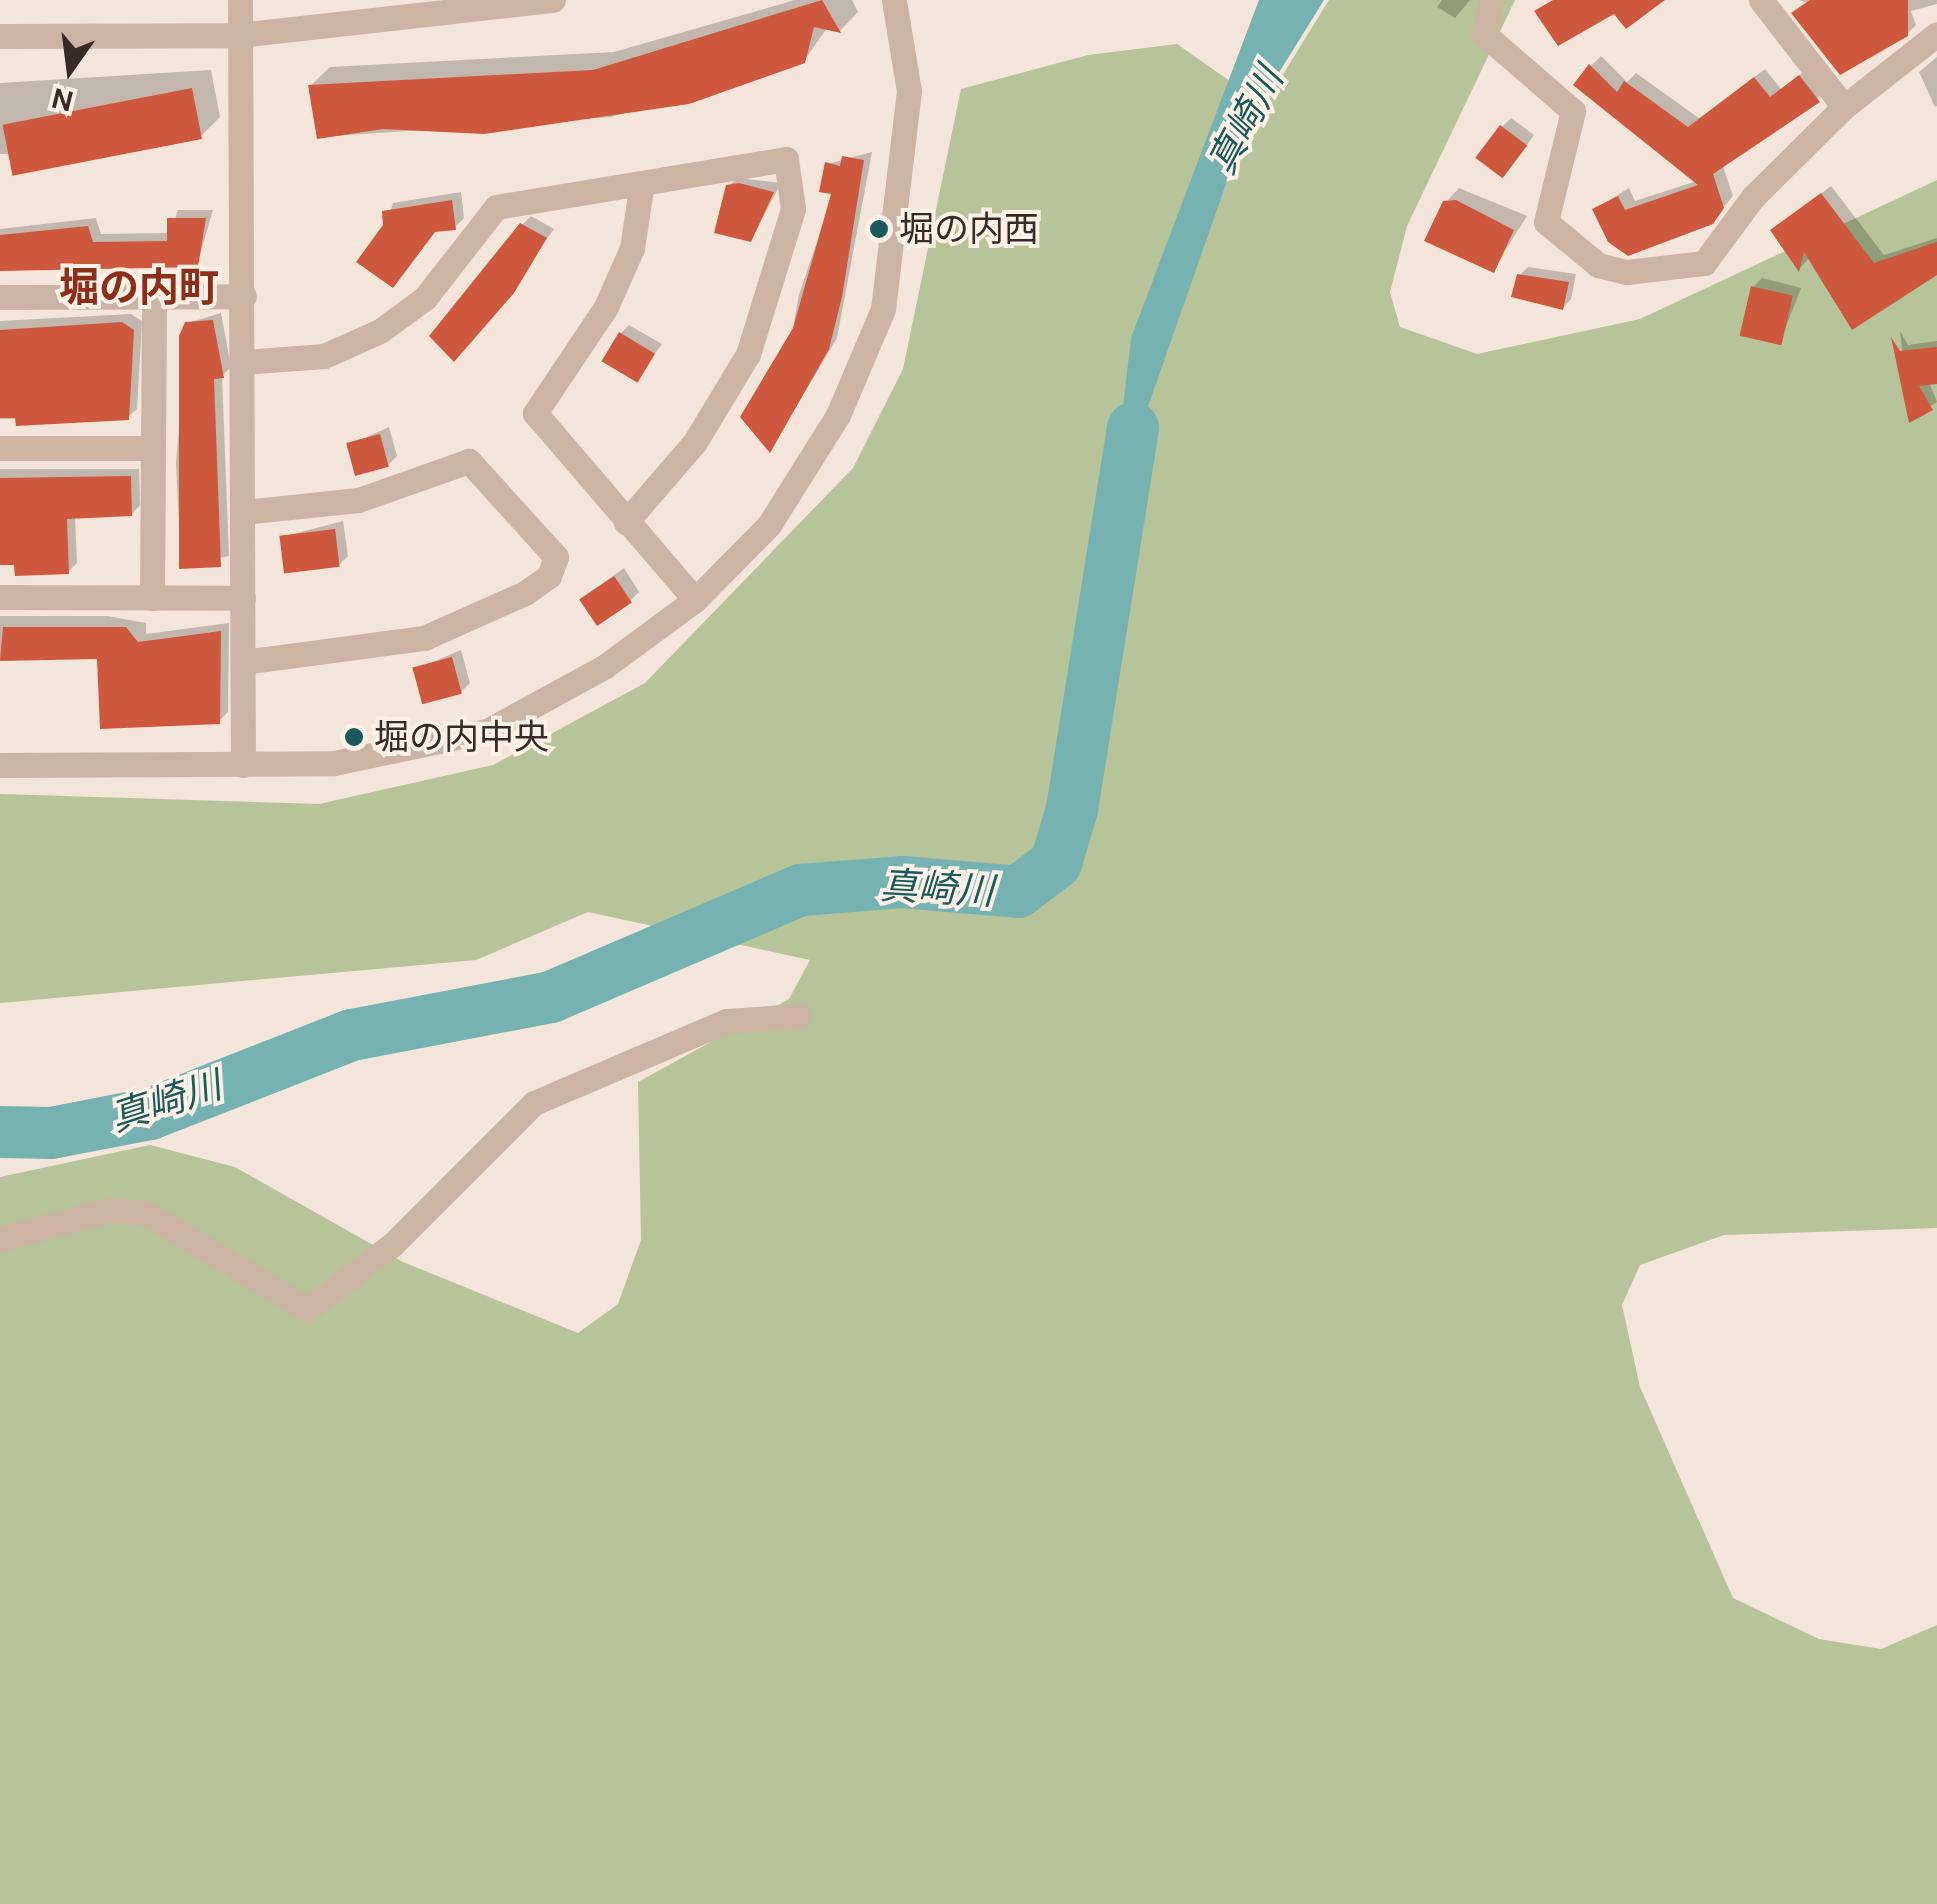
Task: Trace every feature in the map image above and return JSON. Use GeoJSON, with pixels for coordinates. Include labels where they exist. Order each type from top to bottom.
{"type":"FeatureCollection","features":[{"type":"Feature","properties":{"kind":"street"},"geometry":{"type":"LineString","coordinates":[[240,0],[243,764]]}},
{"type":"Feature","properties":{"kind":"street"},"geometry":{"type":"LineString","coordinates":[[0,36],[240,34],[553,0]]}},
{"type":"Feature","properties":{"kind":"street"},"geometry":{"type":"LineString","coordinates":[[0,765],[334,763],[487,731],[604,667],[696,600],[770,525],[838,415],[883,309],[908,108],[894,0]]}},
{"type":"Feature","properties":{"kind":"street"},"geometry":{"type":"LineString","coordinates":[[1491,0],[1484,34],[1573,111],[1546,222],[1598,265],[1627,272],[1704,263],[1753,197],[1844,106],[1937,34]]}},
{"type":"Feature","properties":{"kind":"street"},"geometry":{"type":"LineString","coordinates":[[1761,0],[1844,106]]}},
{"type":"Feature","properties":{"kind":"street"},"geometry":{"type":"LineString","coordinates":[[244,362],[324,356],[380,331],[425,298],[496,207],[640,189],[777,155],[795,174],[783,254],[748,354],[696,442],[626,522]]}},
{"type":"Feature","properties":{"kind":"street"},"geometry":{"type":"LineString","coordinates":[[640,189],[632,248],[606,307],[535,413],[696,600]]}},
{"type":"Feature","properties":{"kind":"street"},"geometry":{"type":"LineString","coordinates":[[152,598],[154,296]]}},
{"type":"Feature","properties":{"kind":"street"},"geometry":{"type":"LineString","coordinates":[[0,297],[244,296]]}},
{"type":"Feature","properties":{"kind":"street"},"geometry":{"type":"LineString","coordinates":[[0,448],[153,448]]}},
{"type":"Feature","properties":{"kind":"street"},"geometry":{"type":"LineString","coordinates":[[243,512],[358,500],[468,462],[556,557],[549,576],[525,593],[424,638],[243,662]]}},
{"type":"Feature","properties":{"kind":"street"},"geometry":{"type":"LineString","coordinates":[[0,597],[244,598]]}},
{"type":"Feature","properties":{"kind":"street"},"geometry":{"type":"LineString","coordinates":[[0,1239],[110,1210],[146,1213],[308,1309],[393,1244],[534,1103],[726,1021],[799,1016]]}},
{"type":"Feature","properties":{"kind":"green space"},"geometry":{"type":"Polygon","coordinates":[[[1329,0],[1515,0],[1407,226],[1390,292],[1400,327],[1477,354],[1640,319],[1937,180],[1937,1228],[1724,1235],[1640,1265],[1622,1305],[1640,1387],[1733,1598],[1819,1639],[1881,1649],[1937,1625],[1937,1904],[0,1904],[0,1177],[150,1145],[235,1167],[403,1262],[578,1333],[618,1304],[641,1240],[638,1082],[789,999],[810,960],[588,912],[476,960],[0,1003],[0,794],[319,804],[493,765],[645,683],[853,468],[903,369],[961,89],[1088,55],[1177,44],[1264,105],[1329,0]]]}},
{"type":"Feature","properties":{"kind":"water"},"geometry":{"type":"Polygon","coordinates":[[[1259,0],[1324,0],[1247,124],[1111,512],[1131,338],[1259,0]]]}},
{"type":"Feature","properties":{"kind":"building"},"geometry":{"type":"Polygon","coordinates":[[[822,0],[841,33],[814,27],[805,63],[689,104],[484,134],[383,129],[317,139],[308,85],[593,70],[822,0]]]}},
{"type":"Feature","properties":{"kind":"building"},"geometry":{"type":"Polygon","coordinates":[[[1553,0],[1665,0],[1626,29],[1614,14],[1558,46],[1534,11],[1553,0]]]}},
{"type":"Feature","properties":{"kind":"building"},"geometry":{"type":"Polygon","coordinates":[[[1810,0],[1908,0],[1908,36],[1840,75],[1791,13],[1810,0]]]}},
{"type":"Feature","properties":{"kind":"building"},"geometry":{"type":"Polygon","coordinates":[[[1589,64],[1617,92],[1624,81],[1688,127],[1754,77],[1770,97],[1799,75],[1820,102],[1713,174],[1724,208],[1713,224],[1628,256],[1608,242],[1592,209],[1618,196],[1625,210],[1698,185],[1573,85],[1589,64]]]}},
{"type":"Feature","properties":{"kind":"building"},"geometry":{"type":"Polygon","coordinates":[[[192,88],[202,139],[12,176],[3,125],[192,88]]]}},
{"type":"Feature","properties":{"kind":"building"},"geometry":{"type":"Polygon","coordinates":[[[1500,125],[1527,145],[1502,178],[1475,158],[1500,125]]]}},
{"type":"Feature","properties":{"kind":"building"},"geometry":{"type":"Polygon","coordinates":[[[842,156],[864,160],[842,297],[829,349],[770,453],[740,417],[793,328],[831,194],[819,192],[825,162],[840,166],[842,156]]]}},
{"type":"Feature","properties":{"kind":"building"},"geometry":{"type":"Polygon","coordinates":[[[739,183],[774,192],[751,242],[714,233],[726,185],[739,183]]]}},
{"type":"Feature","properties":{"kind":"building"},"geometry":{"type":"Polygon","coordinates":[[[1821,193],[1874,263],[1937,242],[1937,275],[1852,330],[1804,252],[1799,272],[1770,230],[1821,193]]]}},
{"type":"Feature","properties":{"kind":"building"},"geometry":{"type":"Polygon","coordinates":[[[452,200],[456,230],[435,232],[393,288],[356,262],[383,225],[382,211],[452,200]]]}},
{"type":"Feature","properties":{"kind":"building"},"geometry":{"type":"Polygon","coordinates":[[[1456,200],[1514,230],[1494,273],[1424,241],[1443,201],[1456,200]]]}},
{"type":"Feature","properties":{"kind":"building"},"geometry":{"type":"Polygon","coordinates":[[[167,218],[206,218],[198,267],[0,271],[0,235],[88,226],[93,242],[167,241],[167,218]]]}},
{"type":"Feature","properties":{"kind":"building"},"geometry":{"type":"Polygon","coordinates":[[[520,223],[547,238],[514,293],[454,362],[429,336],[520,223]]]}},
{"type":"Feature","properties":{"kind":"building"},"geometry":{"type":"Polygon","coordinates":[[[1517,274],[1569,282],[1563,310],[1511,297],[1517,274]]]}},
{"type":"Feature","properties":{"kind":"building"},"geometry":{"type":"Polygon","coordinates":[[[1751,286],[1793,296],[1781,345],[1740,336],[1751,286]]]}},
{"type":"Feature","properties":{"kind":"building"},"geometry":{"type":"Polygon","coordinates":[[[213,320],[224,378],[214,379],[221,567],[179,569],[179,336],[185,322],[213,320]]]}},
{"type":"Feature","properties":{"kind":"building"},"geometry":{"type":"Polygon","coordinates":[[[122,322],[134,330],[129,420],[16,426],[15,418],[0,418],[0,330],[122,322]]]}},
{"type":"Feature","properties":{"kind":"building"},"geometry":{"type":"Polygon","coordinates":[[[619,332],[655,354],[637,383],[601,361],[619,332]]]}},
{"type":"Feature","properties":{"kind":"building"},"geometry":{"type":"Polygon","coordinates":[[[1891,337],[1900,351],[1937,347],[1937,384],[1919,386],[1933,410],[1909,423],[1891,337]]]}},
{"type":"Feature","properties":{"kind":"building"},"geometry":{"type":"Polygon","coordinates":[[[380,434],[389,467],[355,476],[346,443],[380,434]]]}},
{"type":"Feature","properties":{"kind":"building"},"geometry":{"type":"Polygon","coordinates":[[[131,476],[132,516],[67,519],[69,574],[15,576],[14,565],[0,565],[0,478],[131,476]]]}},
{"type":"Feature","properties":{"kind":"building"},"geometry":{"type":"Polygon","coordinates":[[[335,529],[340,567],[284,574],[279,536],[335,529]]]}},
{"type":"Feature","properties":{"kind":"building"},"geometry":{"type":"Polygon","coordinates":[[[614,576],[632,603],[597,626],[579,599],[614,576]]]}},
{"type":"Feature","properties":{"kind":"building"},"geometry":{"type":"Polygon","coordinates":[[[3,627],[126,627],[138,642],[221,631],[220,724],[100,729],[97,659],[0,661],[3,627]]]}},
{"type":"Feature","properties":{"kind":"building"},"geometry":{"type":"Polygon","coordinates":[[[452,657],[462,694],[422,704],[412,668],[452,657]]]}},
{"type":"Feature","properties":{"kind":"waterway","name":"真崎川"},"geometry":{"type":"LineString","coordinates":[[0,1132],[51,1133],[150,1114],[352,1035],[551,997],[801,890],[902,882],[1018,892],[1056,863],[1072,809],[1133,428]]}},
{"type":"Feature","properties":{"kind":"place","name":"堀の内西"},"geometry":{"type":"Point","coordinates":[879,229]}},
{"type":"Feature","properties":{"kind":"place","name":"堀の内中央"},"geometry":{"type":"Point","coordinates":[354,737]}},
{"type":"Feature","properties":{"kind":"district","name":"堀の内町"},"geometry":{"type":"Point","coordinates":[139,287]}}]}
